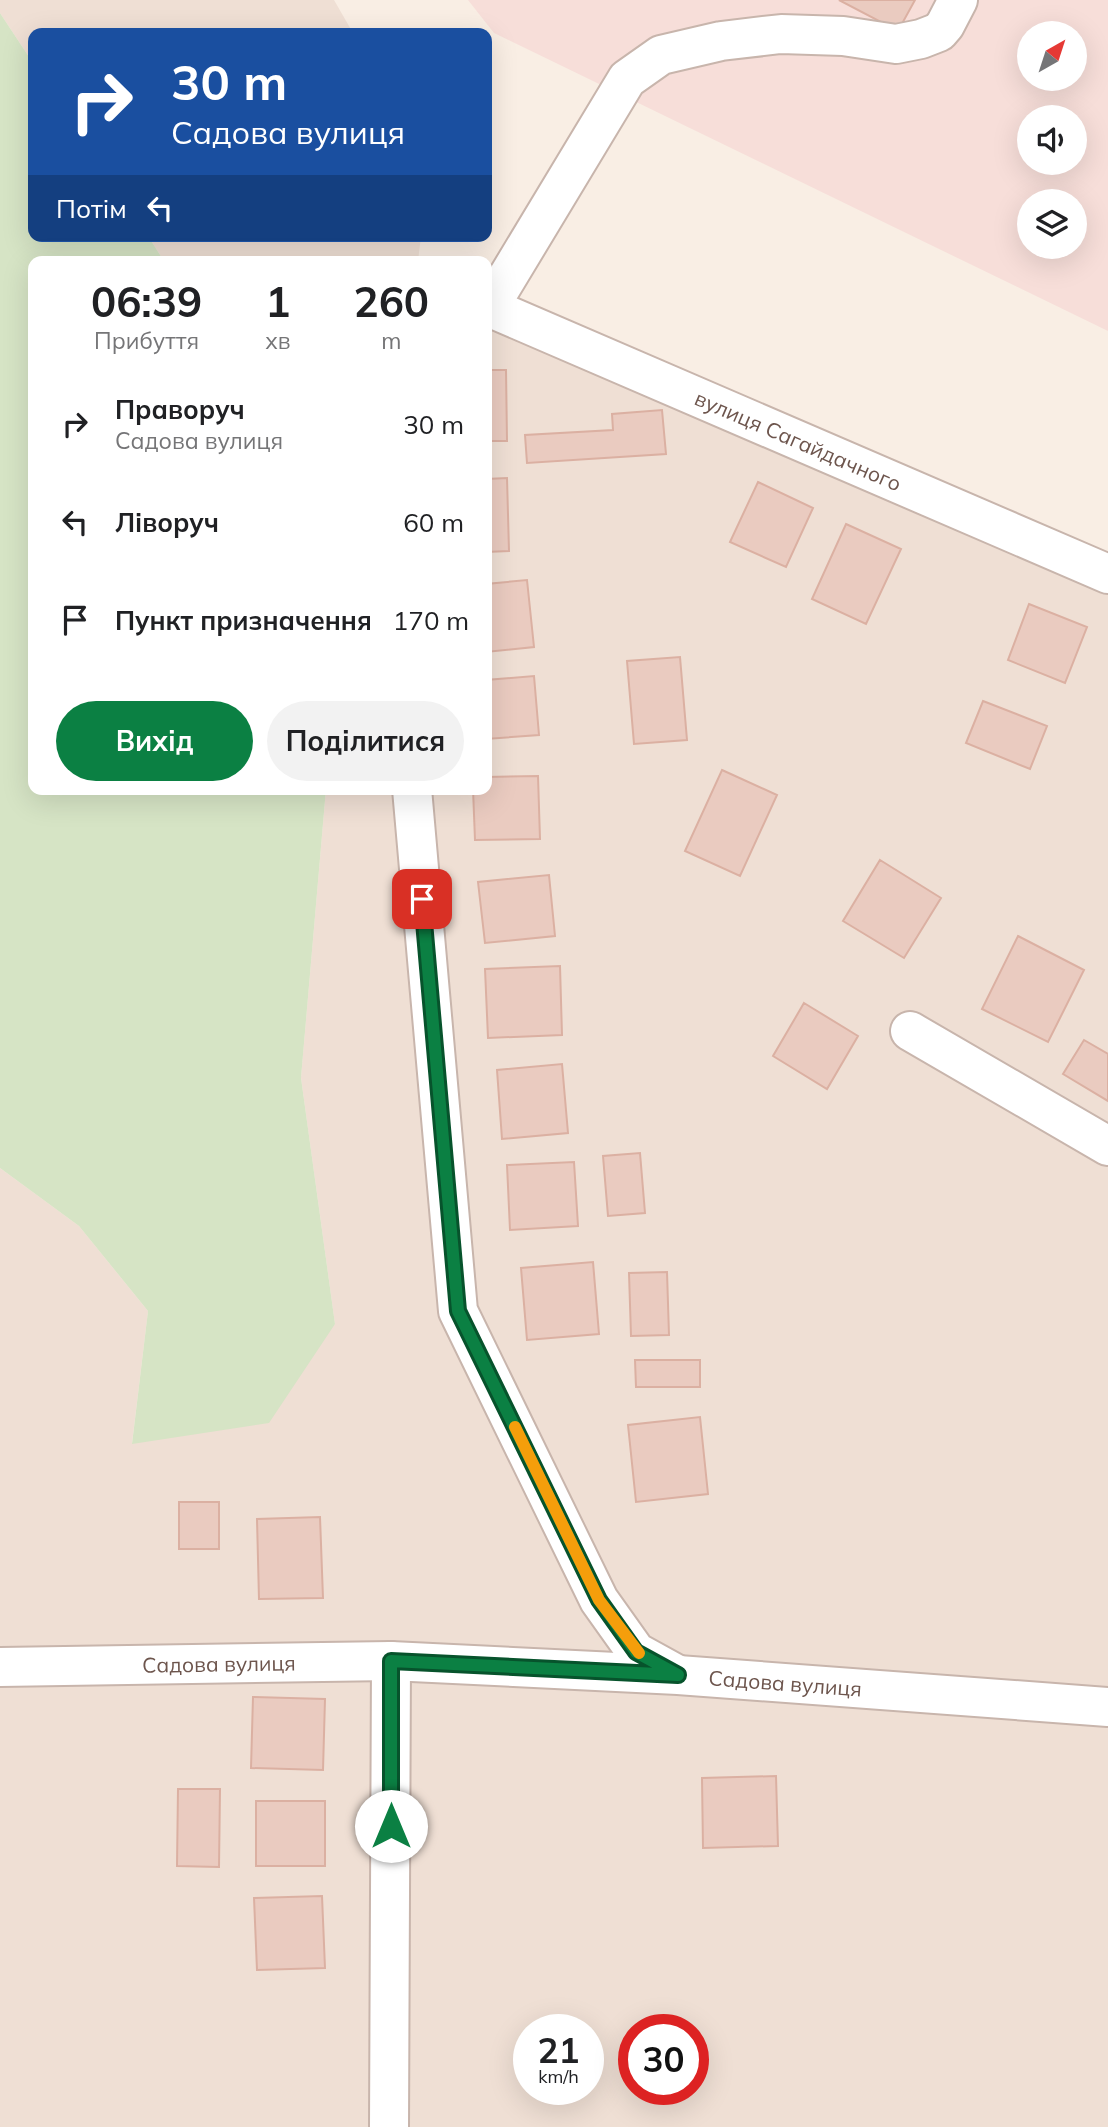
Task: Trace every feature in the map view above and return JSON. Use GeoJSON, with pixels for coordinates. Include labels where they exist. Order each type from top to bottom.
{"type":"FeatureCollection","features":[{"type":"Feature","properties":{"kind":"street"},"geometry":{"type":"LineString","coordinates":[[492,299],[627,79],[662,55],[722,41],[781,34],[843,36],[896,44],[939,32],[958,0]]}},
{"type":"Feature","properties":{"kind":"street","name":"вулиця Сагайдачного"},"geometry":{"type":"LineString","coordinates":[[492,308],[1108,575]]}},
{"type":"Feature","properties":{"kind":"street"},"geometry":{"type":"LineString","coordinates":[[413,795],[458,1311],[599,1600],[636,1652],[678,1675]]}},
{"type":"Feature","properties":{"kind":"street"},"geometry":{"type":"LineString","coordinates":[[909,1031],[1108,1146]]}},
{"type":"Feature","properties":{"kind":"street"},"geometry":{"type":"LineString","coordinates":[[389,2127],[391,1661]]}},
{"type":"Feature","properties":{"kind":"street","name":"Садова вулиця"},"geometry":{"type":"LineString","coordinates":[[0,1667],[391,1661],[678,1675],[1108,1707]]}},
{"type":"Feature","properties":{"kind":"shaded area"},"geometry":{"type":"Polygon","coordinates":[[[0,0],[334,0],[350,28],[28,28],[28,55],[0,13],[0,0]]]}},
{"type":"Feature","properties":{"kind":"shaded area"},"geometry":{"type":"Polygon","coordinates":[[[468,0],[1108,0],[1108,331],[494,33],[468,0]]]}},
{"type":"Feature","properties":{"kind":"shaded area"},"geometry":{"type":"Polygon","coordinates":[[[152,242],[420,242],[419,256],[161,256],[152,242]]]}},
{"type":"Feature","properties":{"kind":"shaded area"},"geometry":{"type":"Polygon","coordinates":[[[492,327],[1108,583],[1108,2127],[0,2127],[0,1168],[79,1226],[148,1311],[132,1443],[335,1324],[301,1078],[325,795],[492,795],[492,327]]]}},
{"type":"Feature","properties":{"kind":"green space"},"geometry":{"type":"Polygon","coordinates":[[[0,13],[28,55],[28,242],[152,242],[161,256],[28,256],[28,795],[325,795],[301,1078],[335,1324],[269,1423],[132,1444],[148,1311],[79,1226],[0,1168],[0,13]]]}},
{"type":"Feature","properties":{"kind":"building"},"geometry":{"type":"Polygon","coordinates":[[[839,0],[915,0],[898,31],[839,0]]]}},
{"type":"Feature","properties":{"kind":"building"},"geometry":{"type":"Polygon","coordinates":[[[492,370],[506,370],[507,441],[492,441],[492,370]]]}},
{"type":"Feature","properties":{"kind":"building"},"geometry":{"type":"Polygon","coordinates":[[[662,410],[666,454],[527,463],[525,435],[613,430],[612,414],[662,410]]]}},
{"type":"Feature","properties":{"kind":"building"},"geometry":{"type":"Polygon","coordinates":[[[507,478],[509,551],[492,552],[492,479],[507,478]]]}},
{"type":"Feature","properties":{"kind":"building"},"geometry":{"type":"Polygon","coordinates":[[[758,482],[813,508],[786,567],[730,542],[758,482]]]}},
{"type":"Feature","properties":{"kind":"building"},"geometry":{"type":"Polygon","coordinates":[[[846,524],[901,549],[866,624],[812,599],[846,524]]]}},
{"type":"Feature","properties":{"kind":"building"},"geometry":{"type":"Polygon","coordinates":[[[527,580],[534,647],[492,651],[492,583],[527,580]]]}},
{"type":"Feature","properties":{"kind":"building"},"geometry":{"type":"Polygon","coordinates":[[[1029,604],[1087,627],[1065,683],[1008,660],[1029,604]]]}},
{"type":"Feature","properties":{"kind":"building"},"geometry":{"type":"Polygon","coordinates":[[[680,657],[687,740],[634,744],[627,661],[680,657]]]}},
{"type":"Feature","properties":{"kind":"building"},"geometry":{"type":"Polygon","coordinates":[[[534,676],[539,735],[492,739],[492,680],[534,676]]]}},
{"type":"Feature","properties":{"kind":"building"},"geometry":{"type":"Polygon","coordinates":[[[983,701],[1047,726],[1030,769],[966,743],[983,701]]]}},
{"type":"Feature","properties":{"kind":"building"},"geometry":{"type":"Polygon","coordinates":[[[722,770],[777,795],[740,876],[685,851],[722,770]]]}},
{"type":"Feature","properties":{"kind":"building"},"geometry":{"type":"Polygon","coordinates":[[[538,776],[540,839],[475,840],[473,795],[492,795],[492,777],[538,776]]]}},
{"type":"Feature","properties":{"kind":"building"},"geometry":{"type":"Polygon","coordinates":[[[880,860],[941,898],[904,958],[843,921],[880,860]]]}},
{"type":"Feature","properties":{"kind":"building"},"geometry":{"type":"Polygon","coordinates":[[[549,875],[555,936],[485,943],[478,882],[549,875]]]}},
{"type":"Feature","properties":{"kind":"building"},"geometry":{"type":"Polygon","coordinates":[[[1018,936],[1084,970],[1048,1042],[982,1009],[1018,936]]]}},
{"type":"Feature","properties":{"kind":"building"},"geometry":{"type":"Polygon","coordinates":[[[560,966],[562,1035],[488,1038],[485,969],[560,966]]]}},
{"type":"Feature","properties":{"kind":"building"},"geometry":{"type":"Polygon","coordinates":[[[804,1003],[858,1036],[827,1089],[773,1056],[804,1003]]]}},
{"type":"Feature","properties":{"kind":"building"},"geometry":{"type":"Polygon","coordinates":[[[1084,1040],[1108,1054],[1108,1101],[1063,1074],[1084,1040]]]}},
{"type":"Feature","properties":{"kind":"building"},"geometry":{"type":"Polygon","coordinates":[[[562,1064],[568,1133],[502,1139],[497,1070],[562,1064]]]}},
{"type":"Feature","properties":{"kind":"building"},"geometry":{"type":"Polygon","coordinates":[[[640,1153],[645,1213],[608,1216],[603,1156],[640,1153]]]}},
{"type":"Feature","properties":{"kind":"building"},"geometry":{"type":"Polygon","coordinates":[[[574,1162],[578,1226],[510,1230],[507,1165],[574,1162]]]}},
{"type":"Feature","properties":{"kind":"building"},"geometry":{"type":"Polygon","coordinates":[[[593,1262],[599,1334],[527,1340],[521,1268],[593,1262]]]}},
{"type":"Feature","properties":{"kind":"building"},"geometry":{"type":"Polygon","coordinates":[[[667,1272],[669,1335],[631,1336],[629,1273],[667,1272]]]}},
{"type":"Feature","properties":{"kind":"building"},"geometry":{"type":"Polygon","coordinates":[[[635,1360],[700,1360],[700,1387],[636,1387],[635,1360]]]}},
{"type":"Feature","properties":{"kind":"building"},"geometry":{"type":"Polygon","coordinates":[[[700,1417],[708,1494],[636,1502],[628,1425],[700,1417]]]}},
{"type":"Feature","properties":{"kind":"building"},"geometry":{"type":"Polygon","coordinates":[[[179,1502],[219,1502],[219,1549],[179,1549],[179,1502]]]}},
{"type":"Feature","properties":{"kind":"building"},"geometry":{"type":"Polygon","coordinates":[[[320,1517],[323,1598],[259,1599],[257,1519],[320,1517]]]}},
{"type":"Feature","properties":{"kind":"building"},"geometry":{"type":"Polygon","coordinates":[[[253,1697],[325,1699],[323,1770],[251,1768],[253,1697]]]}},
{"type":"Feature","properties":{"kind":"building"},"geometry":{"type":"Polygon","coordinates":[[[776,1776],[778,1846],[703,1848],[702,1778],[776,1776]]]}},
{"type":"Feature","properties":{"kind":"building"},"geometry":{"type":"Polygon","coordinates":[[[178,1789],[220,1789],[219,1867],[177,1866],[178,1789]]]}},
{"type":"Feature","properties":{"kind":"building"},"geometry":{"type":"Polygon","coordinates":[[[256,1801],[325,1801],[325,1866],[256,1866],[256,1801]]]}},
{"type":"Feature","properties":{"kind":"building"},"geometry":{"type":"Polygon","coordinates":[[[322,1896],[325,1968],[257,1970],[254,1898],[322,1896]]]}},
{"type":"Feature","properties":{"kind":"slow traffic"},"geometry":{"type":"LineString","coordinates":[[515,1427],[599,1600],[639,1653]]}},
{"type":"Feature","properties":{"kind":"route"},"geometry":{"type":"LineString","coordinates":[[391,1826],[391,1661],[678,1675],[636,1652],[599,1600],[458,1311],[422,899]]}}]}
